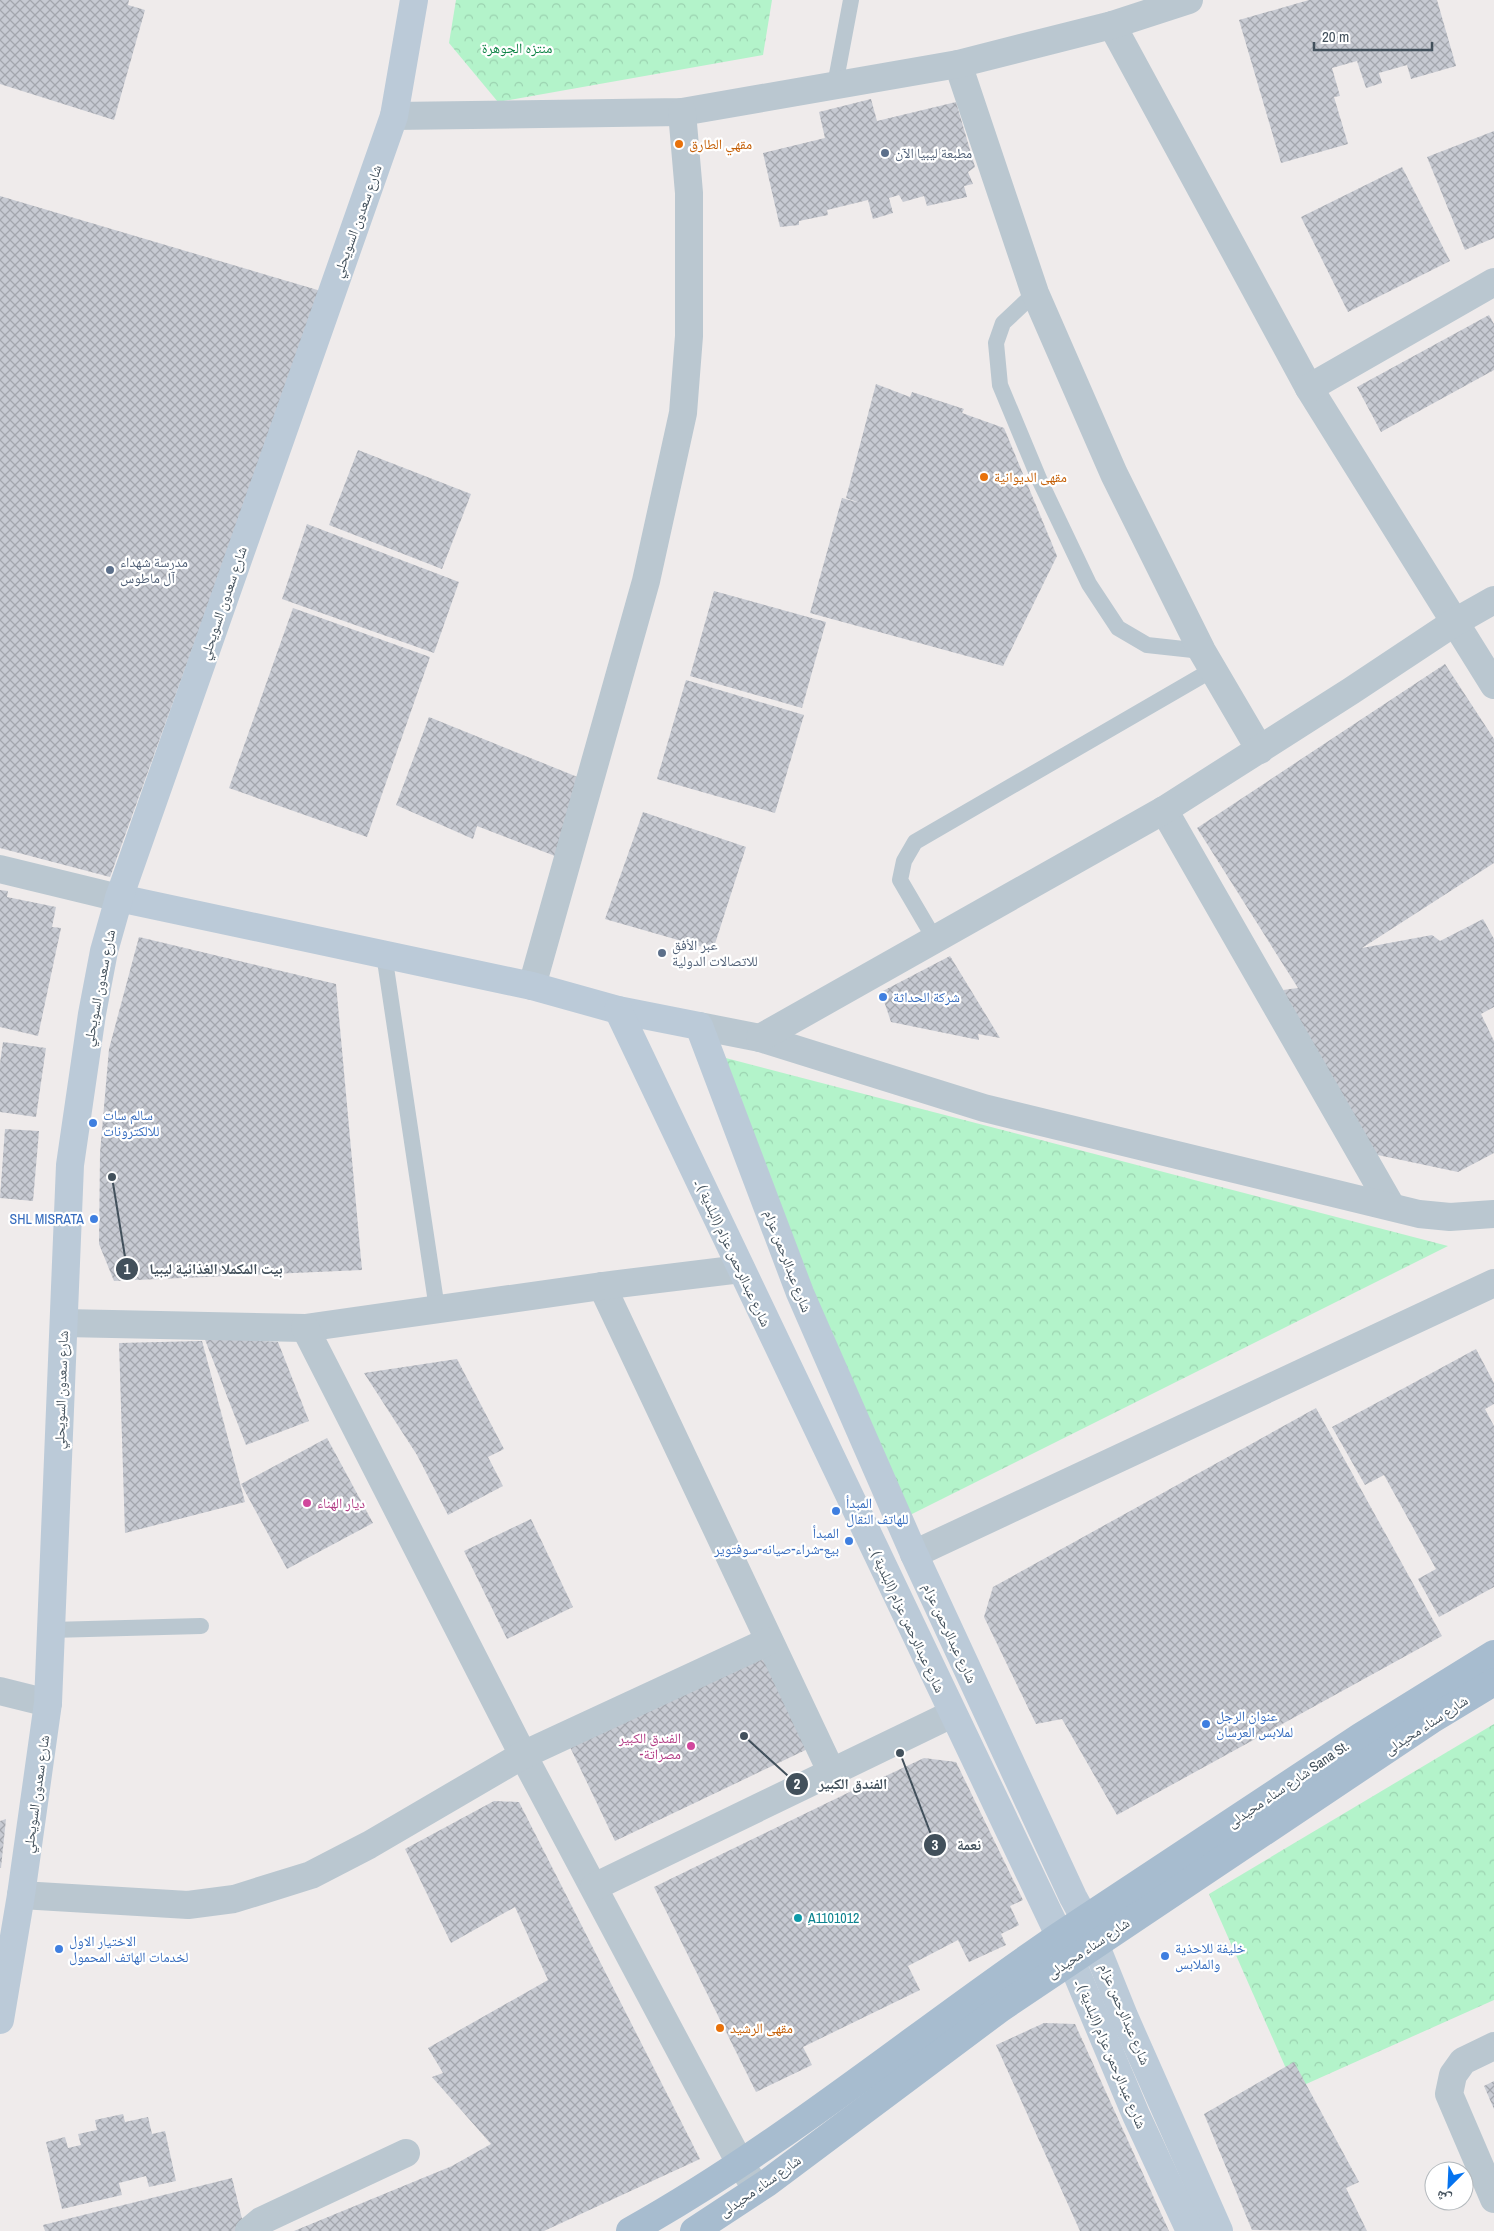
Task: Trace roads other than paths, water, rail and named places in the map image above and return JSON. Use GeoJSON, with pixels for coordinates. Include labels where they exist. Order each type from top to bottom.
{"type":"FeatureCollection","features":[{"type":"Feature","properties":{"kind":"main road","name":"شارع سعدون السويحلي"},"geometry":{"type":"LineString","coordinates":[[0,2020],[21,1895],[48,1704],[70,1165],[92,1014],[104,951],[119,898],[394,116],[414,0]]}},
{"type":"Feature","properties":{"kind":"main road"},"geometry":{"type":"LineString","coordinates":[[119,898],[532,986],[618,1010],[699,1026]]}},
{"type":"Feature","properties":{"kind":"main road","name":"شارع عبدالرحمن عزام (البلدية ) ـ"},"geometry":{"type":"LineString","coordinates":[[618,1010],[952,1714],[1071,1960],[1136,2115],[1190,2231]]}},
{"type":"Feature","properties":{"kind":"main road","name":"شارع عبدالرحمن عزام"},"geometry":{"type":"LineString","coordinates":[[699,1026],[800,1293],[914,1554],[1090,1932],[1124,2016],[1219,2231]]}},
{"type":"Feature","properties":{"kind":"main road","name":"شارع سناء محيدلى Sana St."},"geometry":{"type":"LineString","coordinates":[[1090,1932],[1360,1737],[1494,1654]]}},
{"type":"Feature","properties":{"kind":"main road","name":"شارع سناء محيدلى"},"geometry":{"type":"LineString","coordinates":[[694,2231],[757,2189],[1001,2008],[1071,1960],[1090,1932],[1494,1682]]}},
{"type":"Feature","properties":{"kind":"main road","name":"شارع سناء محيدلى"},"geometry":{"type":"LineString","coordinates":[[630,2231],[677,2205],[741,2164],[1059,1936],[1090,1932]]}},
{"type":"Feature","properties":{"kind":"street"},"geometry":{"type":"LineString","coordinates":[[394,116],[682,112],[958,64],[1112,25],[1189,0]]}},
{"type":"Feature","properties":{"kind":"street"},"geometry":{"type":"LineString","coordinates":[[1112,25],[1309,388],[1494,685]]}},
{"type":"Feature","properties":{"kind":"street"},"geometry":{"type":"LineString","coordinates":[[958,64],[1035,293],[1114,474],[1207,661],[1260,750]]}},
{"type":"Feature","properties":{"kind":"street"},"geometry":{"type":"LineString","coordinates":[[532,986],[646,581],[683,413],[688,336],[689,193],[682,112]]}},
{"type":"Feature","properties":{"kind":"street"},"geometry":{"type":"LineString","coordinates":[[1309,388],[1494,282]]}},
{"type":"Feature","properties":{"kind":"street"},"geometry":{"type":"LineString","coordinates":[[760,1038],[934,938],[1164,810],[1260,750],[1455,622],[1494,600]]}},
{"type":"Feature","properties":{"kind":"street"},"geometry":{"type":"LineString","coordinates":[[1164,810],[1392,1206]]}},
{"type":"Feature","properties":{"kind":"street"},"geometry":{"type":"LineString","coordinates":[[0,869],[119,898]]}},
{"type":"Feature","properties":{"kind":"street"},"geometry":{"type":"LineString","coordinates":[[699,1026],[760,1038],[984,1108],[1419,1214],[1450,1217],[1494,1214]]}},
{"type":"Feature","properties":{"kind":"street"},"geometry":{"type":"LineString","coordinates":[[64,1323],[305,1328],[602,1286],[741,1269]]}},
{"type":"Feature","properties":{"kind":"street"},"geometry":{"type":"LineString","coordinates":[[914,1554],[1494,1283]]}},
{"type":"Feature","properties":{"kind":"street"},"geometry":{"type":"LineString","coordinates":[[602,1286],[832,1771]]}},
{"type":"Feature","properties":{"kind":"street"},"geometry":{"type":"LineString","coordinates":[[305,1328],[523,1755],[741,2164],[757,2189]]}},
{"type":"Feature","properties":{"kind":"street"},"geometry":{"type":"LineString","coordinates":[[21,1895],[188,1905],[234,1899],[311,1876],[523,1755],[769,1640]]}},
{"type":"Feature","properties":{"kind":"street"},"geometry":{"type":"LineString","coordinates":[[0,1690],[48,1704]]}},
{"type":"Feature","properties":{"kind":"street"},"geometry":{"type":"LineString","coordinates":[[594,1887],[952,1714]]}},
{"type":"Feature","properties":{"kind":"street"},"geometry":{"type":"LineString","coordinates":[[1494,2046],[1463,2061],[1453,2075],[1449,2094],[1494,2199]]}},
{"type":"Feature","properties":{"kind":"street"},"geometry":{"type":"LineString","coordinates":[[249,2231],[262,2221],[406,2153]]}},
{"type":"Feature","properties":{"kind":"lane"},"geometry":{"type":"LineString","coordinates":[[835,85],[851,0]]}},
{"type":"Feature","properties":{"kind":"lane"},"geometry":{"type":"LineString","coordinates":[[1035,293],[1003,323],[996,344],[1000,385],[1040,481],[1089,584],[1118,628],[1147,645],[1207,661]]}},
{"type":"Feature","properties":{"kind":"lane"},"geometry":{"type":"LineString","coordinates":[[934,938],[900,880],[904,861],[914,842],[1207,661]]}},
{"type":"Feature","properties":{"kind":"lane"},"geometry":{"type":"LineString","coordinates":[[384,954],[437,1309]]}},
{"type":"Feature","properties":{"kind":"lane"},"geometry":{"type":"LineString","coordinates":[[51,1630],[201,1626]]}},
{"type":"Feature","properties":{"kind":"place","name":"مقهي الطارق"},"geometry":{"type":"Point","coordinates":[679,144]}},
{"type":"Feature","properties":{"kind":"place","name":"مطبعة ليبيا الآن"},"geometry":{"type":"Point","coordinates":[885,153]}},
{"type":"Feature","properties":{"kind":"place","name":"مقهى الديوانية"},"geometry":{"type":"Point","coordinates":[984,477]}},
{"type":"Feature","properties":{"kind":"place","name":"مدرسة شهداء آل ماطوس"},"geometry":{"type":"Point","coordinates":[110,570]}},
{"type":"Feature","properties":{"kind":"place","name":"عبر الأفق للاتصالات الدولية"},"geometry":{"type":"Point","coordinates":[662,953]}},
{"type":"Feature","properties":{"kind":"place","name":"شركة الحداثة"},"geometry":{"type":"Point","coordinates":[883,997]}},
{"type":"Feature","properties":{"kind":"place","name":"سالم سات للالكترونات"},"geometry":{"type":"Point","coordinates":[93,1123]}},
{"type":"Feature","properties":{"kind":"place","name":"بيت المكملا الغذائية ليبيا"},"geometry":{"type":"Point","coordinates":[112,1177]}},
{"type":"Feature","properties":{"kind":"place","name":"SHL MISRATA"},"geometry":{"type":"Point","coordinates":[94,1219]}},
{"type":"Feature","properties":{"kind":"place","name":"ديار الهناء"},"geometry":{"type":"Point","coordinates":[307,1503]}},
{"type":"Feature","properties":{"kind":"place","name":"المبدأ للهاتف النقال"},"geometry":{"type":"Point","coordinates":[836,1511]}},
{"type":"Feature","properties":{"kind":"place","name":"المبدأ بيع-شراء-صيانه-سوفتوير"},"geometry":{"type":"Point","coordinates":[849,1541]}},
{"type":"Feature","properties":{"kind":"place","name":"عنوان الرجل لملابس العرسان"},"geometry":{"type":"Point","coordinates":[1206,1724]}},
{"type":"Feature","properties":{"kind":"place","name":"الفندق الكبير"},"geometry":{"type":"Point","coordinates":[744,1736]}},
{"type":"Feature","properties":{"kind":"place","name":"الفندق الكبير -مصراتة"},"geometry":{"type":"Point","coordinates":[691,1746]}},
{"type":"Feature","properties":{"kind":"place","name":"نعمة"},"geometry":{"type":"Point","coordinates":[900,1753]}},
{"type":"Feature","properties":{"kind":"place","name":"ِA1101012"},"geometry":{"type":"Point","coordinates":[798,1918]}},
{"type":"Feature","properties":{"kind":"place","name":"الاختيار الاول لخدمات الهاتف المحمول"},"geometry":{"type":"Point","coordinates":[59,1949]}},
{"type":"Feature","properties":{"kind":"place","name":"خليفة للاحذية والملابس"},"geometry":{"type":"Point","coordinates":[1165,1956]}},
{"type":"Feature","properties":{"kind":"place","name":"مقهى الرشيد"},"geometry":{"type":"Point","coordinates":[720,2028]}},
{"type":"Feature","properties":{"kind":"park label","name":"منتزه الجوهرة"},"geometry":{"type":"Point","coordinates":[517,48]}}]}
